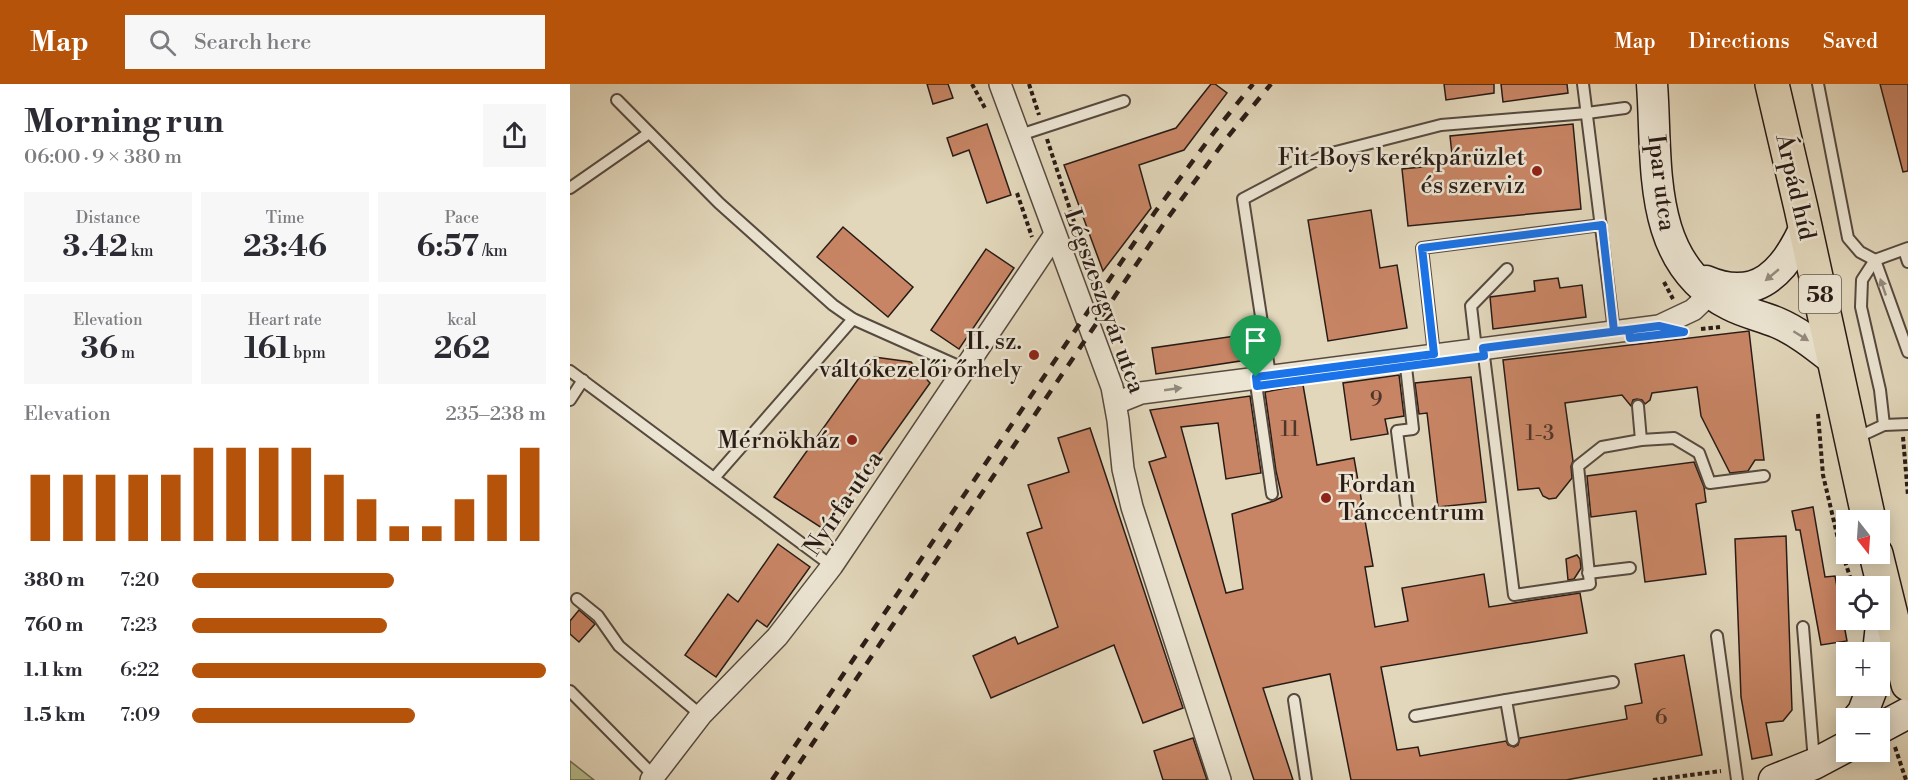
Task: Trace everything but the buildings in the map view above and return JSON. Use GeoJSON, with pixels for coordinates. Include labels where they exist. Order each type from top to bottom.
{"type":"FeatureCollection","features":[{"type":"Feature","properties":{"kind":"main road","name":"Árpád híd"},"geometry":{"type":"LineString","coordinates":[[1772,84],[1835,361]]}},
{"type":"Feature","properties":{"kind":"main road","name":"58"},"geometry":{"type":"LineString","coordinates":[[1835,361],[1867,510]]}},
{"type":"Feature","properties":{"kind":"main road"},"geometry":{"type":"LineString","coordinates":[[1890,601],[1900,620],[1908,627]]}},
{"type":"Feature","properties":{"kind":"main road"},"geometry":{"type":"LineString","coordinates":[[1890,612],[1908,684]]}},
{"type":"Feature","properties":{"kind":"street","name":"Légszeszgyár utca"},"geometry":{"type":"LineString","coordinates":[[1001,84],[1054,236],[1107,371],[1116,403],[1122,469],[1132,507],[1220,780]]}},
{"type":"Feature","properties":{"kind":"street","name":"Ipar utca"},"geometry":{"type":"LineString","coordinates":[[1655,91],[1658,181],[1663,220],[1670,243],[1701,284],[1730,305],[1779,323],[1804,337],[1835,361]]}},
{"type":"Feature","properties":{"kind":"street"},"geometry":{"type":"LineString","coordinates":[[1116,403],[1141,393],[1479,348],[1624,333],[1659,326],[1693,310],[1701,284],[1743,289],[1753,287],[1771,277],[1789,259],[1803,218]]}},
{"type":"Feature","properties":{"kind":"street","name":"Nyírfa utca"},"geometry":{"type":"LineString","coordinates":[[652,778],[701,715],[777,637],[832,566],[1054,236]]}},
{"type":"Feature","properties":{"kind":"street"},"geometry":{"type":"LineString","coordinates":[[1890,723],[1908,713]]}},
{"type":"Feature","properties":{"kind":"street"},"geometry":{"type":"LineString","coordinates":[[1774,780],[1829,757]]}},
{"type":"Feature","properties":{"kind":"lane"},"geometry":{"type":"LineString","coordinates":[[1583,84],[1602,225],[1624,333]]}},
{"type":"Feature","properties":{"kind":"lane"},"geometry":{"type":"LineString","coordinates":[[1818,84],[1848,238],[1860,252],[1875,260],[1908,352]]}},
{"type":"Feature","properties":{"kind":"lane"},"geometry":{"type":"LineString","coordinates":[[617,100],[719,203],[833,305],[853,319],[965,369]]}},
{"type":"Feature","properties":{"kind":"lane"},"geometry":{"type":"LineString","coordinates":[[1020,135],[1124,101]]}},
{"type":"Feature","properties":{"kind":"lane"},"geometry":{"type":"LineString","coordinates":[[1272,494],[1263,376],[1243,199],[1328,154],[1350,147],[1441,126],[1625,108]]}},
{"type":"Feature","properties":{"kind":"lane"},"geometry":{"type":"LineString","coordinates":[[570,188],[650,133]]}},
{"type":"Feature","properties":{"kind":"lane"},"geometry":{"type":"LineString","coordinates":[[1434,354],[1422,248],[1602,225]]}},
{"type":"Feature","properties":{"kind":"lane"},"geometry":{"type":"LineString","coordinates":[[1884,425],[1880,390],[1862,307],[1862,280],[1875,260],[1906,249],[1908,262]]}},
{"type":"Feature","properties":{"kind":"lane"},"geometry":{"type":"LineString","coordinates":[[1507,269],[1471,306],[1514,595],[1590,584],[1578,466],[1602,447],[1641,440],[1674,438],[1699,453],[1710,483],[1764,476]]}},
{"type":"Feature","properties":{"kind":"lane"},"geometry":{"type":"LineString","coordinates":[[714,478],[853,319]]}},
{"type":"Feature","properties":{"kind":"lane"},"geometry":{"type":"LineString","coordinates":[[1405,358],[1413,429],[1398,431],[1407,509]]}},
{"type":"Feature","properties":{"kind":"lane"},"geometry":{"type":"LineString","coordinates":[[570,371],[832,566]]}},
{"type":"Feature","properties":{"kind":"lane"},"geometry":{"type":"LineString","coordinates":[[570,400],[583,380]]}},
{"type":"Feature","properties":{"kind":"lane"},"geometry":{"type":"LineString","coordinates":[[1638,406],[1641,440]]}},
{"type":"Feature","properties":{"kind":"lane"},"geometry":{"type":"LineString","coordinates":[[1851,440],[1884,425],[1908,423]]}},
{"type":"Feature","properties":{"kind":"lane"},"geometry":{"type":"LineString","coordinates":[[1588,573],[1630,568]]}},
{"type":"Feature","properties":{"kind":"lane"},"geometry":{"type":"LineString","coordinates":[[577,600],[598,616],[619,646],[701,715]]}},
{"type":"Feature","properties":{"kind":"lane"},"geometry":{"type":"LineString","coordinates":[[1803,627],[1829,757]]}},
{"type":"Feature","properties":{"kind":"lane"},"geometry":{"type":"LineString","coordinates":[[1717,636],[1737,775]]}},
{"type":"Feature","properties":{"kind":"lane"},"geometry":{"type":"LineString","coordinates":[[1415,716],[1614,682]]}},
{"type":"Feature","properties":{"kind":"lane"},"geometry":{"type":"LineString","coordinates":[[570,691],[652,778]]}},
{"type":"Feature","properties":{"kind":"lane"},"geometry":{"type":"LineString","coordinates":[[1294,700],[1306,780]]}},
{"type":"Feature","properties":{"kind":"lane"},"geometry":{"type":"LineString","coordinates":[[1506,700],[1513,740]]}},
{"type":"Feature","properties":{"kind":"path"},"geometry":{"type":"LineString","coordinates":[[972,84],[987,112]]}},
{"type":"Feature","properties":{"kind":"path"},"geometry":{"type":"LineString","coordinates":[[1014,184],[1035,248]]}},
{"type":"Feature","properties":{"kind":"path"},"geometry":{"type":"LineString","coordinates":[[1695,330],[1729,326]]}},
{"type":"Feature","properties":{"kind":"path"},"geometry":{"type":"LineString","coordinates":[[1818,412],[1823,475],[1839,543],[1850,576]]}},
{"type":"Feature","properties":{"kind":"path"},"geometry":{"type":"LineString","coordinates":[[1653,780],[1693,773],[1737,775]]}},
{"type":"Feature","properties":{"kind":"green space"},"geometry":{"type":"Polygon","coordinates":[[[570,761],[594,780],[570,780],[570,761]]]}},
{"type":"Feature","properties":{"kind":"railway"},"geometry":{"type":"LineString","coordinates":[[772,780],[1155,212],[1253,84]]}},
{"type":"Feature","properties":{"kind":"railway"},"geometry":{"type":"LineString","coordinates":[[788,780],[1167,219],[1226,139],[1271,84]]}},
{"type":"Feature","properties":{"kind":"place","name":"Fit-Boys kerékpárüzlet és szerviz"},"geometry":{"type":"Point","coordinates":[1537,171]}},
{"type":"Feature","properties":{"kind":"place","name":"II. sz. váltókezelői őrhely"},"geometry":{"type":"Point","coordinates":[1034,355]}},
{"type":"Feature","properties":{"kind":"place","name":"Mérnökház"},"geometry":{"type":"Point","coordinates":[852,440]}},
{"type":"Feature","properties":{"kind":"place","name":"Fordan Tánccentrum"},"geometry":{"type":"Point","coordinates":[1326,498]}},
{"type":"Feature","properties":{"kind":"route"},"geometry":{"type":"LineString","coordinates":[[1256,377],[1257,386],[1484,356],[1483,348],[1614,331],[1659,326],[1684,332],[1630,338],[1629,330],[1614,331],[1602,225],[1422,248],[1434,354],[1256,377]]}}]}
